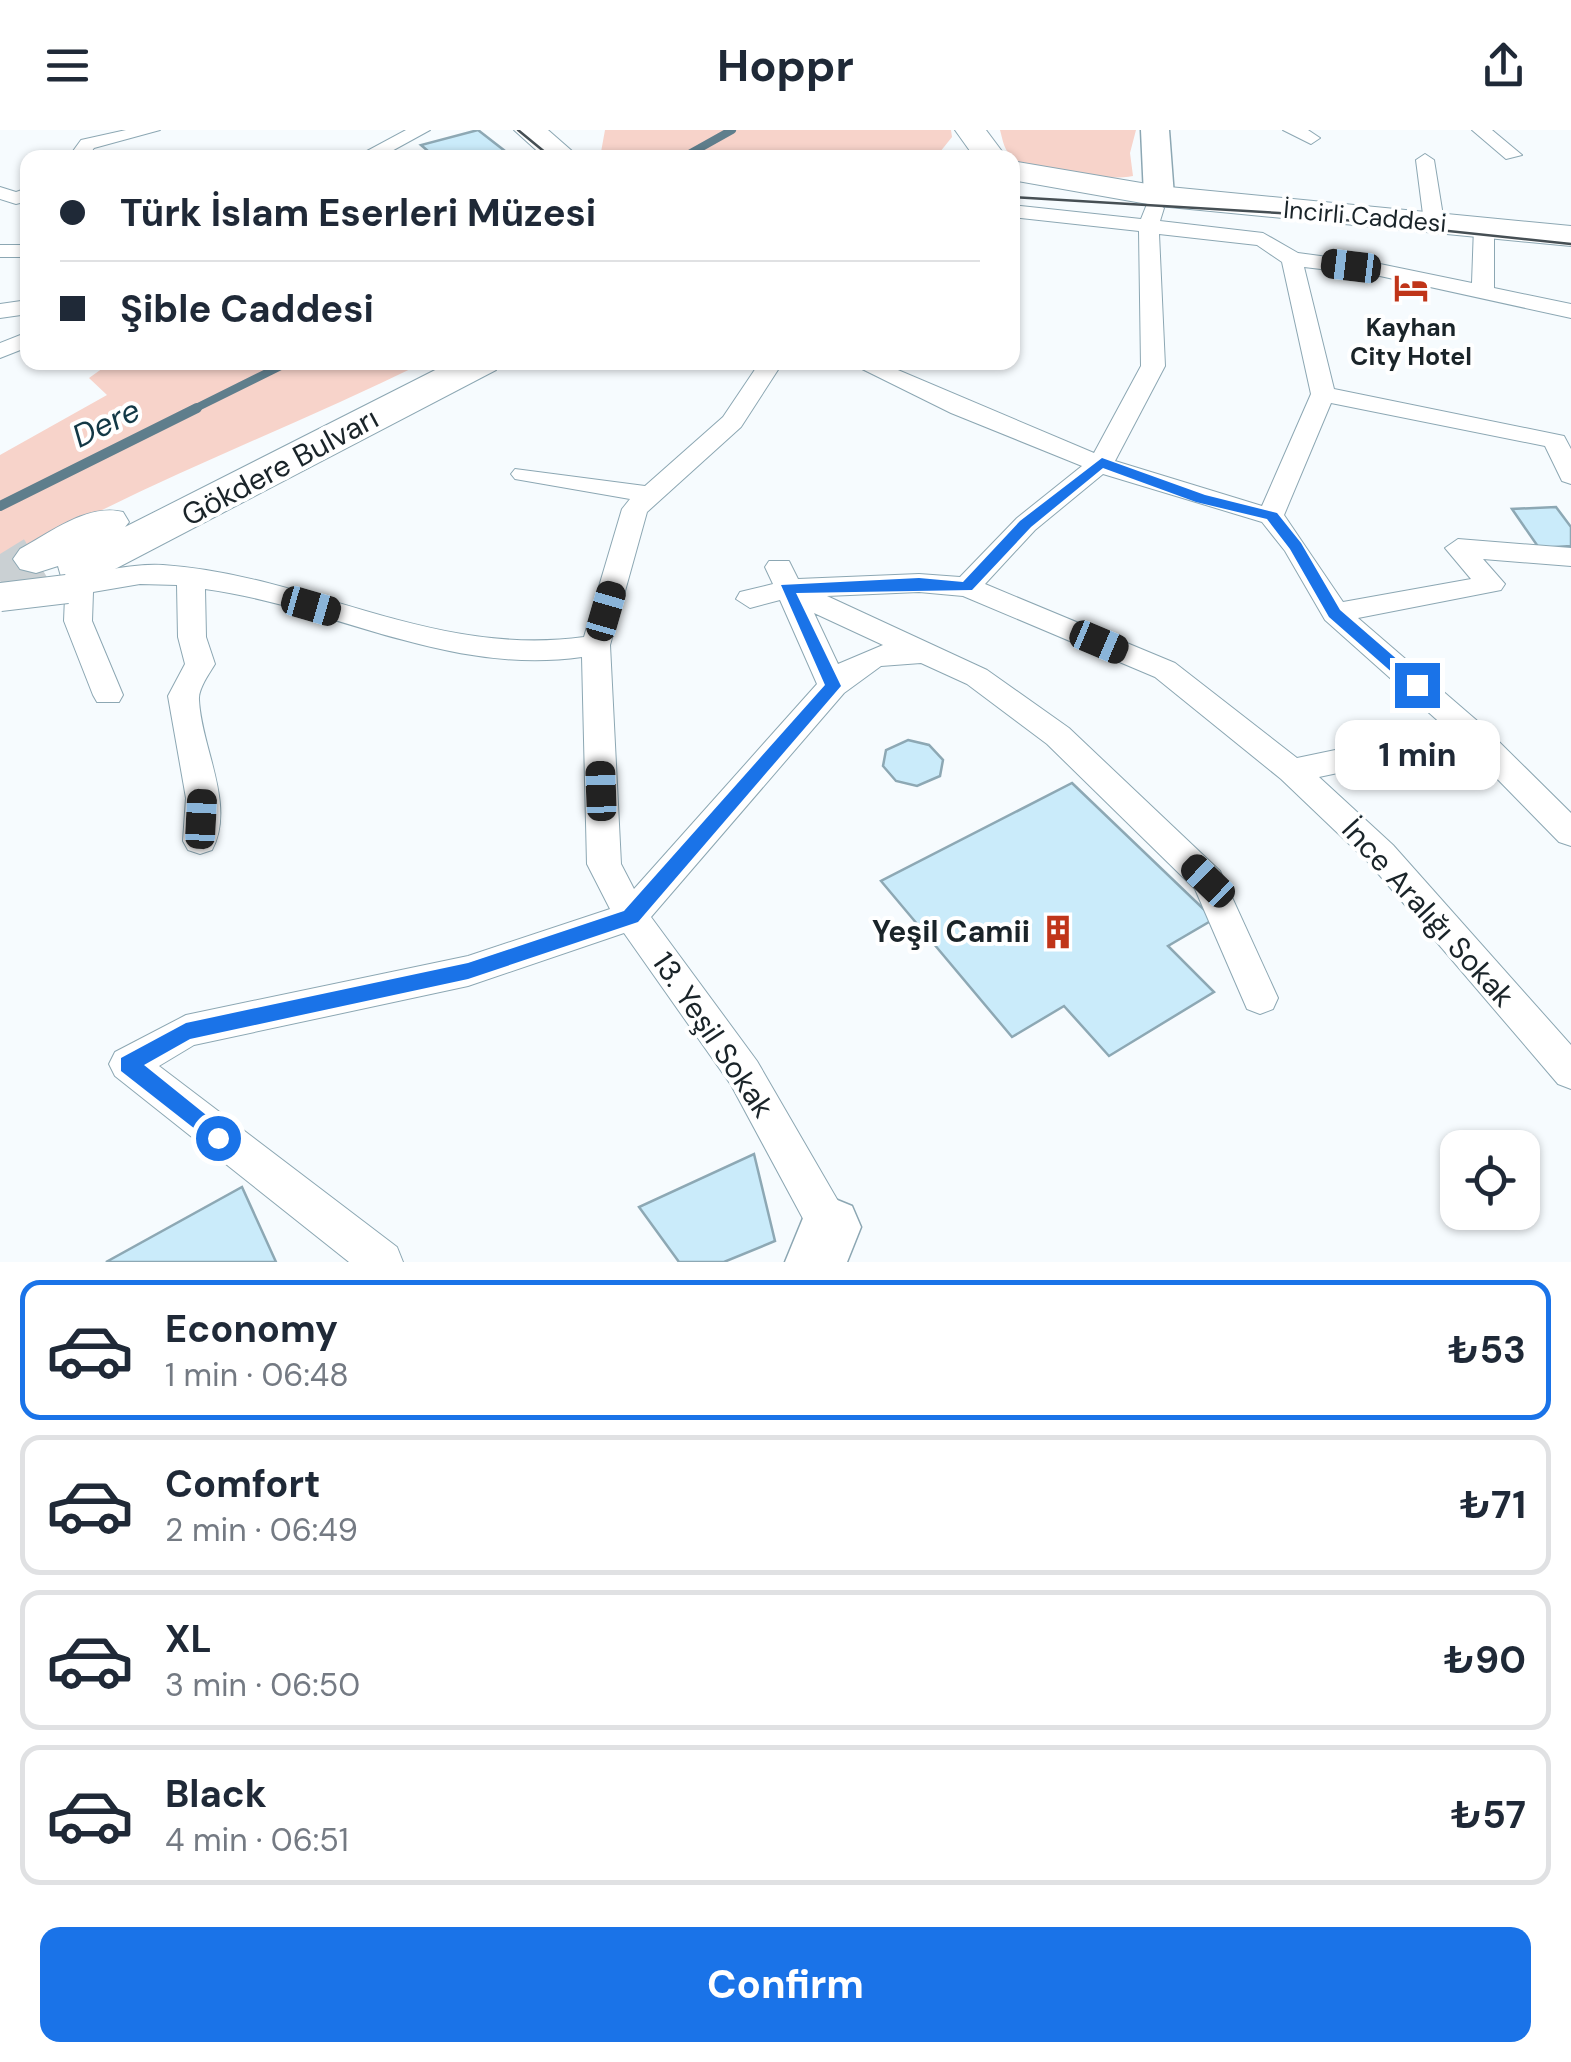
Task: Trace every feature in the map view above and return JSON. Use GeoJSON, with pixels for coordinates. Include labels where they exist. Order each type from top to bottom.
{"type":"FeatureCollection","features":[{"type":"Feature","properties":{"kind":"main road"},"geometry":{"type":"LineString","coordinates":[[529,130],[555,150]]}},
{"type":"Feature","properties":{"kind":"main road"},"geometry":{"type":"LineString","coordinates":[[1154,211],[1155,130]]}},
{"type":"Feature","properties":{"kind":"main road"},"geometry":{"type":"LineString","coordinates":[[1020,172],[1154,211]]}},
{"type":"Feature","properties":{"kind":"main road"},"geometry":{"type":"LineString","coordinates":[[1020,188],[1154,211]]}},
{"type":"Feature","properties":{"kind":"main road","name":"İncirli Caddesi"},"geometry":{"type":"LineString","coordinates":[[1154,211],[1434,222],[1571,236]]}},
{"type":"Feature","properties":{"kind":"main road","name":"Gökdere Bulvarı"},"geometry":{"type":"LineString","coordinates":[[36,558],[194,480],[307,432],[425,370]]}},
{"type":"Feature","properties":{"kind":"main road","name":"Gökdere Bulvarı"},"geometry":{"type":"LineString","coordinates":[[74,582],[467,370]]}},
{"type":"Feature","properties":{"kind":"street"},"geometry":{"type":"LineString","coordinates":[[83,150],[88,144],[151,130]]}},
{"type":"Feature","properties":{"kind":"street"},"geometry":{"type":"LineString","coordinates":[[379,150],[421,130]]}},
{"type":"Feature","properties":{"kind":"street"},"geometry":{"type":"LineString","coordinates":[[1292,130],[1311,138]]}},
{"type":"Feature","properties":{"kind":"street"},"geometry":{"type":"LineString","coordinates":[[1481,130],[1513,155]]}},
{"type":"Feature","properties":{"kind":"street"},"geometry":{"type":"LineString","coordinates":[[1426,160],[1434,222]]}},
{"type":"Feature","properties":{"kind":"street"},"geometry":{"type":"LineString","coordinates":[[1020,211],[1154,211],[1263,239],[1292,259],[1380,270],[1571,311]]}},
{"type":"Feature","properties":{"kind":"street"},"geometry":{"type":"LineString","coordinates":[[967,587],[1026,524],[1102,462],[1153,366],[1154,211]]}},
{"type":"Feature","properties":{"kind":"street"},"geometry":{"type":"LineString","coordinates":[[1484,227],[1484,293]]}},
{"type":"Feature","properties":{"kind":"street"},"geometry":{"type":"LineString","coordinates":[[1272,516],[1323,394],[1292,259]]}},
{"type":"Feature","properties":{"kind":"street","name":"13. Yeşil Sokak"},"geometry":{"type":"LineString","coordinates":[[767,370],[732,422],[635,509],[596,645],[604,864],[631,916],[744,1073],[823,1244]]}},
{"type":"Feature","properties":{"kind":"street"},"geometry":{"type":"LineString","coordinates":[[876,370],[954,408],[1200,498],[1272,516],[1296,547],[1335,613],[1471,734],[1571,832]]}},
{"type":"Feature","properties":{"kind":"street"},"geometry":{"type":"LineString","coordinates":[[1323,394],[1555,441],[1571,476]]}},
{"type":"Feature","properties":{"kind":"street"},"geometry":{"type":"LineString","coordinates":[[524,474],[650,495]]}},
{"type":"Feature","properties":{"kind":"street"},"geometry":{"type":"LineString","coordinates":[[1335,613],[1491,584],[1458,548],[1571,557]]}},
{"type":"Feature","properties":{"kind":"street"},"geometry":{"type":"LineString","coordinates":[[0,597],[74,582],[162,574],[239,585],[452,644],[561,654],[596,645]]}},
{"type":"Feature","properties":{"kind":"street"},"geometry":{"type":"LineString","coordinates":[[190,578],[192,637],[200,664],[183,696],[202,798],[200,841]]}},
{"type":"Feature","properties":{"kind":"street"},"geometry":{"type":"LineString","coordinates":[[783,578],[978,676],[1058,736],[1208,881],[1260,998]]}},
{"type":"Feature","properties":{"kind":"street"},"geometry":{"type":"LineString","coordinates":[[783,578],[833,686]]}},
{"type":"Feature","properties":{"kind":"street","name":"İnce Aralığı Sokak"},"geometry":{"type":"LineString","coordinates":[[750,600],[783,578],[967,587],[1166,670],[1292,771],[1381,854],[1571,1072]]}},
{"type":"Feature","properties":{"kind":"street"},"geometry":{"type":"LineString","coordinates":[[74,582],[78,622],[108,695]]}},
{"type":"Feature","properties":{"kind":"street"},"geometry":{"type":"LineString","coordinates":[[382,1262],[128,1064],[186,1032],[468,971],[631,916],[855,662],[887,653],[933,655]]}},
{"type":"Feature","properties":{"kind":"street"},"geometry":{"type":"LineString","coordinates":[[1292,771],[1471,734]]}},
{"type":"Feature","properties":{"kind":"shaded area"},"geometry":{"type":"Polygon","coordinates":[[[605,130],[951,130],[952,137],[942,150],[601,150],[605,130]]]}},
{"type":"Feature","properties":{"kind":"shaded area"},"geometry":{"type":"Polygon","coordinates":[[[1000,130],[1136,130],[1130,153],[1133,176],[1107,178],[1037,169],[1020,162],[1020,150],[1006,150],[1000,130]]]}},
{"type":"Feature","properties":{"kind":"shaded area"},"geometry":{"type":"Polygon","coordinates":[[[100,370],[408,370],[103,509],[0,565],[0,455],[107,395],[89,378],[100,370]]]}},
{"type":"Feature","properties":{"kind":"building"},"geometry":{"type":"Polygon","coordinates":[[[478,130],[504,150],[427,150],[421,145],[478,130]]]}},
{"type":"Feature","properties":{"kind":"building"},"geometry":{"type":"Polygon","coordinates":[[[1556,507],[1571,527],[1571,546],[1539,548],[1512,509],[1556,507]]]}},
{"type":"Feature","properties":{"kind":"building"},"geometry":{"type":"Polygon","coordinates":[[[908,740],[929,745],[943,760],[940,776],[917,786],[896,781],[883,766],[886,750],[908,740]]]}},
{"type":"Feature","properties":{"kind":"building","name":"Yeşil Camii"},"geometry":{"type":"Polygon","coordinates":[[[1072,783],[1214,919],[1168,946],[1214,992],[1109,1056],[1064,1006],[1012,1037],[881,881],[1072,783]]]}},
{"type":"Feature","properties":{"kind":"building"},"geometry":{"type":"Polygon","coordinates":[[[754,1154],[775,1241],[724,1262],[679,1262],[639,1207],[754,1154]]]}},
{"type":"Feature","properties":{"kind":"building"},"geometry":{"type":"Polygon","coordinates":[[[242,1187],[276,1262],[106,1262],[242,1187]]]}},
{"type":"Feature","properties":{"kind":"waterway","name":"Gökdere Bulvarı"},"geometry":{"type":"LineString","coordinates":[[696,150],[732,130]]}},
{"type":"Feature","properties":{"kind":"waterway","name":"Dere"},"geometry":{"type":"LineString","coordinates":[[192,410],[273,370]]}},
{"type":"Feature","properties":{"kind":"waterway","name":"Dere"},"geometry":{"type":"LineString","coordinates":[[0,506],[197,408]]}},
{"type":"Feature","properties":{"kind":"tunnel"},"geometry":{"type":"LineString","coordinates":[[0,581],[36,559]]}},
{"type":"Feature","properties":{"kind":"tram line"},"geometry":{"type":"LineString","coordinates":[[518,130],[542,150]]}},
{"type":"Feature","properties":{"kind":"tram line"},"geometry":{"type":"LineString","coordinates":[[1020,197],[1279,213],[1571,244]]}},
{"type":"Feature","properties":{"kind":"place","name":"Kayhan City Hotel"},"geometry":{"type":"Point","coordinates":[1411,288]}},
{"type":"Feature","properties":{"kind":"place","name":"Yeşil Camii"},"geometry":{"type":"Point","coordinates":[1058,932]}},
{"type":"Feature","properties":{"kind":"route"},"geometry":{"type":"LineString","coordinates":[[218,1138],[128,1064],[186,1032],[468,971],[631,916],[833,686],[787,589],[919,583],[967,587],[1026,524],[1102,462],[1200,498],[1272,516],[1296,547],[1335,613],[1417,685]]}}]}
